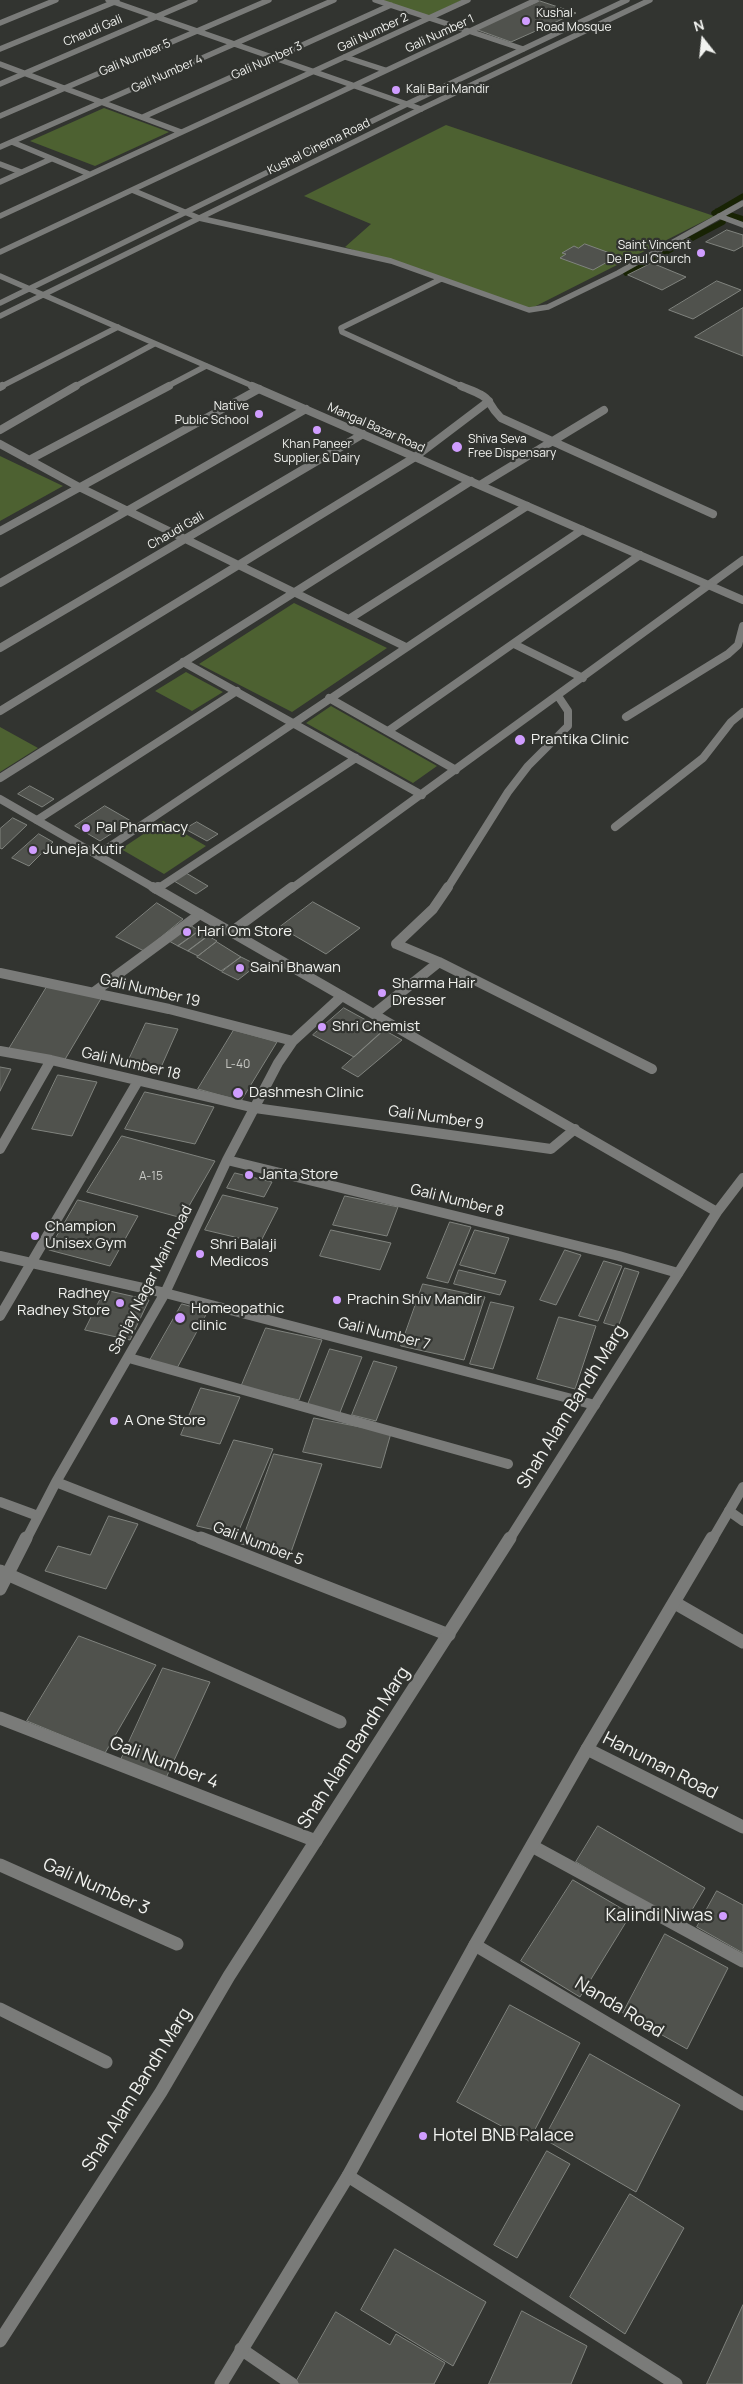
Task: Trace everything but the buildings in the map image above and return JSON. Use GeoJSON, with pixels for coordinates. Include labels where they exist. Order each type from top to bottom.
{"type":"FeatureCollection","features":[{"type":"Feature","properties":{"kind":"street"},"geometry":{"type":"LineString","coordinates":[[0,23],[56,0]]}},
{"type":"Feature","properties":{"kind":"street"},"geometry":{"type":"LineString","coordinates":[[108,0],[118,1],[155,17],[421,109]]}},
{"type":"Feature","properties":{"kind":"street","name":"Chaudi Gali"},"geometry":{"type":"LineString","coordinates":[[0,84],[195,0]]}},
{"type":"Feature","properties":{"kind":"street","name":"Gali Number 5"},"geometry":{"type":"LineString","coordinates":[[0,116],[269,0]]}},
{"type":"Feature","properties":{"kind":"street","name":"Gali Number 4"},"geometry":{"type":"LineString","coordinates":[[0,147],[334,0]]}},
{"type":"Feature","properties":{"kind":"street"},"geometry":{"type":"LineString","coordinates":[[374,0],[536,54]]}},
{"type":"Feature","properties":{"kind":"street","name":"Gali Number 2"},"geometry":{"type":"LineString","coordinates":[[0,216],[468,0]]}},
{"type":"Feature","properties":{"kind":"street","name":"Gali Number 1"},"geometry":{"type":"LineString","coordinates":[[0,252],[536,0]]}},
{"type":"Feature","properties":{"kind":"street","name":"Kushal Cinema Road"},"geometry":{"type":"LineString","coordinates":[[0,303],[407,104],[627,0]]}},
{"type":"Feature","properties":{"kind":"street","name":"Kushal Cinema Road"},"geometry":{"type":"LineString","coordinates":[[0,316],[421,109],[650,0]]}},
{"type":"Feature","properties":{"kind":"street"},"geometry":{"type":"LineString","coordinates":[[0,49],[118,1]]}},
{"type":"Feature","properties":{"kind":"street","name":"Gali Number 3"},"geometry":{"type":"LineString","coordinates":[[143,117],[391,5]]}},
{"type":"Feature","properties":{"kind":"street"},"geometry":{"type":"LineString","coordinates":[[563,30],[577,35]]}},
{"type":"Feature","properties":{"kind":"street"},"geometry":{"type":"LineString","coordinates":[[345,57],[385,70]]}},
{"type":"Feature","properties":{"kind":"street"},"geometry":{"type":"LineString","coordinates":[[0,64],[180,132]]}},
{"type":"Feature","properties":{"kind":"street"},"geometry":{"type":"LineString","coordinates":[[12,142],[89,174]]}},
{"type":"Feature","properties":{"kind":"street"},"geometry":{"type":"LineString","coordinates":[[0,182],[51,158]]}},
{"type":"Feature","properties":{"kind":"street"},"geometry":{"type":"LineString","coordinates":[[0,164],[21,172]]}},
{"type":"Feature","properties":{"kind":"street"},"geometry":{"type":"LineString","coordinates":[[132,190],[199,218],[391,261],[528,310],[548,307],[618,273],[743,203]]}},
{"type":"Feature","properties":{"kind":"street"},"geometry":{"type":"LineString","coordinates":[[719,216],[743,224]]}},
{"type":"Feature","properties":{"kind":"street","name":"Mangal Bazar Road"},"geometry":{"type":"LineString","coordinates":[[0,276],[743,600]]}},
{"type":"Feature","properties":{"kind":"street"},"geometry":{"type":"LineString","coordinates":[[441,280],[344,325],[341,328],[342,332],[483,396],[489,401],[491,409],[501,418],[713,514]]}},
{"type":"Feature","properties":{"kind":"street"},"geometry":{"type":"LineString","coordinates":[[0,387],[118,327]]}},
{"type":"Feature","properties":{"kind":"street"},"geometry":{"type":"LineString","coordinates":[[0,430],[95,375],[154,344]]}},
{"type":"Feature","properties":{"kind":"street"},"geometry":{"type":"LineString","coordinates":[[29,460],[206,366]]}},
{"type":"Feature","properties":{"kind":"street"},"geometry":{"type":"LineString","coordinates":[[0,531],[259,389]]}},
{"type":"Feature","properties":{"kind":"street"},"geometry":{"type":"LineString","coordinates":[[0,711],[415,457],[489,401]]}},
{"type":"Feature","properties":{"kind":"street"},"geometry":{"type":"LineString","coordinates":[[0,583],[306,409]]}},
{"type":"Feature","properties":{"kind":"street"},"geometry":{"type":"LineString","coordinates":[[480,485],[604,410]]}},
{"type":"Feature","properties":{"kind":"street","name":"Chaudi Gali"},"geometry":{"type":"LineString","coordinates":[[0,648],[363,434]]}},
{"type":"Feature","properties":{"kind":"street"},"geometry":{"type":"LineString","coordinates":[[0,444],[79,487],[406,647]]}},
{"type":"Feature","properties":{"kind":"street"},"geometry":{"type":"LineString","coordinates":[[0,778],[471,481]]}},
{"type":"Feature","properties":{"kind":"street"},"geometry":{"type":"LineString","coordinates":[[349,619],[527,506]]}},
{"type":"Feature","properties":{"kind":"street"},"geometry":{"type":"LineString","coordinates":[[97,855],[582,530]]}},
{"type":"Feature","properties":{"kind":"street"},"geometry":{"type":"LineString","coordinates":[[388,731],[640,555]]}},
{"type":"Feature","properties":{"kind":"street"},"geometry":{"type":"LineString","coordinates":[[231,932],[710,586],[743,560]]}},
{"type":"Feature","properties":{"kind":"street"},"geometry":{"type":"LineString","coordinates":[[626,717],[733,650],[739,645],[743,626]]}},
{"type":"Feature","properties":{"kind":"street"},"geometry":{"type":"LineString","coordinates":[[514,644],[583,678]]}},
{"type":"Feature","properties":{"kind":"street"},"geometry":{"type":"LineString","coordinates":[[183,662],[294,722],[422,795]]}},
{"type":"Feature","properties":{"kind":"street"},"geometry":{"type":"LineString","coordinates":[[37,820],[237,691]]}},
{"type":"Feature","properties":{"kind":"street"},"geometry":{"type":"LineString","coordinates":[[558,696],[568,711],[568,726],[528,766],[508,792],[460,870],[432,909],[396,944],[439,962],[652,1069]]}},
{"type":"Feature","properties":{"kind":"street"},"geometry":{"type":"LineString","coordinates":[[329,698],[456,770]]}},
{"type":"Feature","properties":{"kind":"street"},"geometry":{"type":"LineString","coordinates":[[615,828],[703,758],[715,746],[729,724],[743,712]]}},
{"type":"Feature","properties":{"kind":"street"},"geometry":{"type":"LineString","coordinates":[[156,889],[356,758]]}},
{"type":"Feature","properties":{"kind":"street"},"geometry":{"type":"LineString","coordinates":[[0,799],[717,1212]]}},
{"type":"Feature","properties":{"kind":"street"},"geometry":{"type":"LineString","coordinates":[[94,992],[200,914]]}},
{"type":"Feature","properties":{"kind":"street"},"geometry":{"type":"LineString","coordinates":[[374,1014],[439,962]]}},
{"type":"Feature","properties":{"kind":"street","name":"Gali Number 19"},"geometry":{"type":"LineString","coordinates":[[0,973],[94,992],[293,1041]]}},
{"type":"Feature","properties":{"kind":"street","name":"Sanjay Nagar Main Road"},"geometry":{"type":"LineString","coordinates":[[0,1589],[4,1572],[165,1293],[227,1160],[278,1063],[293,1041],[342,996]]}},
{"type":"Feature","properties":{"kind":"street","name":"Gali Number 18"},"geometry":{"type":"LineString","coordinates":[[0,1050],[51,1060],[255,1108]]}},
{"type":"Feature","properties":{"kind":"street"},"geometry":{"type":"LineString","coordinates":[[0,1149],[51,1060]]}},
{"type":"Feature","properties":{"kind":"street"},"geometry":{"type":"LineString","coordinates":[[0,1316],[138,1081]]}},
{"type":"Feature","properties":{"kind":"street","name":"Gali Number 9"},"geometry":{"type":"LineString","coordinates":[[255,1108],[551,1150],[575,1129]]}},
{"type":"Feature","properties":{"kind":"street","name":"Gali Number 8"},"geometry":{"type":"LineString","coordinates":[[227,1160],[619,1256],[678,1274]]}},
{"type":"Feature","properties":{"kind":"street","name":"Shah Alam Bandh Marg"},"geometry":{"type":"LineString","coordinates":[[2,2333],[161,2092],[229,1976],[449,1635],[717,1212],[743,1178]]}},
{"type":"Feature","properties":{"kind":"street","name":"Gali Number 7"},"geometry":{"type":"LineString","coordinates":[[0,1256],[165,1293],[595,1405]]}},
{"type":"Feature","properties":{"kind":"street"},"geometry":{"type":"LineString","coordinates":[[129,1358],[508,1464]]}},
{"type":"Feature","properties":{"kind":"street","name":"Gali Number 5"},"geometry":{"type":"LineString","coordinates":[[56,1482],[449,1635]]}},
{"type":"Feature","properties":{"kind":"street"},"geometry":{"type":"LineString","coordinates":[[220,2384],[348,2176],[475,1945],[587,1749],[743,1486]]}},
{"type":"Feature","properties":{"kind":"street"},"geometry":{"type":"LineString","coordinates":[[0,1502],[38,1516]]}},
{"type":"Feature","properties":{"kind":"street"},"geometry":{"type":"LineString","coordinates":[[729,1511],[743,1521]]}},
{"type":"Feature","properties":{"kind":"street"},"geometry":{"type":"LineString","coordinates":[[4,1572],[340,1722]]}},
{"type":"Feature","properties":{"kind":"street"},"geometry":{"type":"LineString","coordinates":[[675,1603],[743,1642]]}},
{"type":"Feature","properties":{"kind":"street","name":"Gali Number 4"},"geometry":{"type":"LineString","coordinates":[[0,1718],[316,1841]]}},
{"type":"Feature","properties":{"kind":"street","name":"Hanuman Road"},"geometry":{"type":"LineString","coordinates":[[587,1749],[743,1827]]}},
{"type":"Feature","properties":{"kind":"street"},"geometry":{"type":"LineString","coordinates":[[532,1846],[743,1962]]}},
{"type":"Feature","properties":{"kind":"street","name":"Gali Number 3"},"geometry":{"type":"LineString","coordinates":[[0,1865],[178,1944]]}},
{"type":"Feature","properties":{"kind":"street","name":"Nanda Road"},"geometry":{"type":"LineString","coordinates":[[475,1945],[743,2104]]}},
{"type":"Feature","properties":{"kind":"street"},"geometry":{"type":"LineString","coordinates":[[0,2009],[106,2062]]}},
{"type":"Feature","properties":{"kind":"street"},"geometry":{"type":"LineString","coordinates":[[348,2176],[676,2384]]}},
{"type":"Feature","properties":{"kind":"street"},"geometry":{"type":"LineString","coordinates":[[241,2350],[292,2384]]}},
{"type":"Feature","properties":{"kind":"green space"},"geometry":{"type":"Polygon","coordinates":[[[380,0],[462,0],[429,16],[380,0]]]}},
{"type":"Feature","properties":{"kind":"green space"},"geometry":{"type":"Polygon","coordinates":[[[104,108],[169,132],[95,166],[30,141],[104,108]]]}},
{"type":"Feature","properties":{"kind":"green space"},"geometry":{"type":"Polygon","coordinates":[[[446,125],[714,216],[528,310],[345,247],[371,224],[304,196],[446,125]]]}},
{"type":"Feature","properties":{"kind":"green space"},"geometry":{"type":"Polygon","coordinates":[[[0,456],[63,486],[0,521],[0,456]]]}},
{"type":"Feature","properties":{"kind":"green space"},"geometry":{"type":"Polygon","coordinates":[[[294,603],[387,648],[292,712],[199,664],[294,603]]]}},
{"type":"Feature","properties":{"kind":"green space"},"geometry":{"type":"Polygon","coordinates":[[[186,672],[223,692],[192,711],[155,691],[186,672]]]}},
{"type":"Feature","properties":{"kind":"green space"},"geometry":{"type":"Polygon","coordinates":[[[331,706],[437,766],[413,783],[306,723],[331,706]]]}},
{"type":"Feature","properties":{"kind":"green space"},"geometry":{"type":"Polygon","coordinates":[[[0,727],[38,748],[0,772],[0,727]]]}},
{"type":"Feature","properties":{"kind":"green space"},"geometry":{"type":"Polygon","coordinates":[[[163,821],[206,846],[164,874],[121,849],[163,821]]]}},
{"type":"Feature","properties":{"kind":"waterway"},"geometry":{"type":"LineString","coordinates":[[717,211],[743,196]]}},
{"type":"Feature","properties":{"kind":"waterway"},"geometry":{"type":"LineString","coordinates":[[717,211],[743,219]]}},
{"type":"Feature","properties":{"kind":"waterway"},"geometry":{"type":"LineString","coordinates":[[626,273],[723,222]]}},
{"type":"Feature","properties":{"kind":"place","name":"Kushal Road Mosque"},"geometry":{"type":"Point","coordinates":[526,21]}},
{"type":"Feature","properties":{"kind":"place","name":"Kali Bari Mandir"},"geometry":{"type":"Point","coordinates":[396,90]}},
{"type":"Feature","properties":{"kind":"place","name":"Saint Vincent De Paul Church"},"geometry":{"type":"Point","coordinates":[701,253]}},
{"type":"Feature","properties":{"kind":"place","name":"Native Public School"},"geometry":{"type":"Point","coordinates":[259,414]}},
{"type":"Feature","properties":{"kind":"place","name":"Khan Paneer Supplier & Dairy"},"geometry":{"type":"Point","coordinates":[317,430]}},
{"type":"Feature","properties":{"kind":"place","name":"Shiva Seva Free Dispensary"},"geometry":{"type":"Point","coordinates":[457,447]}},
{"type":"Feature","properties":{"kind":"place","name":"Prantika Clinic"},"geometry":{"type":"Point","coordinates":[520,740]}},
{"type":"Feature","properties":{"kind":"place","name":"Pal Pharmacy"},"geometry":{"type":"Point","coordinates":[86,828]}},
{"type":"Feature","properties":{"kind":"place","name":"Juneja Kutir"},"geometry":{"type":"Point","coordinates":[33,850]}},
{"type":"Feature","properties":{"kind":"place","name":"Hari Om Store"},"geometry":{"type":"Point","coordinates":[187,932]}},
{"type":"Feature","properties":{"kind":"place","name":"Saini Bhawan"},"geometry":{"type":"Point","coordinates":[240,968]}},
{"type":"Feature","properties":{"kind":"place","name":"Sharma Hair Dresser"},"geometry":{"type":"Point","coordinates":[382,993]}},
{"type":"Feature","properties":{"kind":"place","name":"Shri Chemist"},"geometry":{"type":"Point","coordinates":[322,1027]}},
{"type":"Feature","properties":{"kind":"place","name":"Dashmesh Clinic"},"geometry":{"type":"Point","coordinates":[238,1093]}},
{"type":"Feature","properties":{"kind":"place","name":"Janta Store"},"geometry":{"type":"Point","coordinates":[249,1175]}},
{"type":"Feature","properties":{"kind":"place","name":"Champion Unisex Gym"},"geometry":{"type":"Point","coordinates":[35,1236]}},
{"type":"Feature","properties":{"kind":"place","name":"Shri Balaji Medicos"},"geometry":{"type":"Point","coordinates":[200,1254]}},
{"type":"Feature","properties":{"kind":"place","name":"Prachin Shiv Mandir"},"geometry":{"type":"Point","coordinates":[337,1300]}},
{"type":"Feature","properties":{"kind":"place","name":"Radhey Radhey Store"},"geometry":{"type":"Point","coordinates":[120,1303]}},
{"type":"Feature","properties":{"kind":"place","name":"Homeopathic clinic"},"geometry":{"type":"Point","coordinates":[180,1318]}},
{"type":"Feature","properties":{"kind":"place","name":"A One Store"},"geometry":{"type":"Point","coordinates":[114,1421]}},
{"type":"Feature","properties":{"kind":"place","name":"Kalindi Niwas"},"geometry":{"type":"Point","coordinates":[723,1916]}},
{"type":"Feature","properties":{"kind":"place","name":"Hotel BNB Palace"},"geometry":{"type":"Point","coordinates":[423,2136]}}]}
